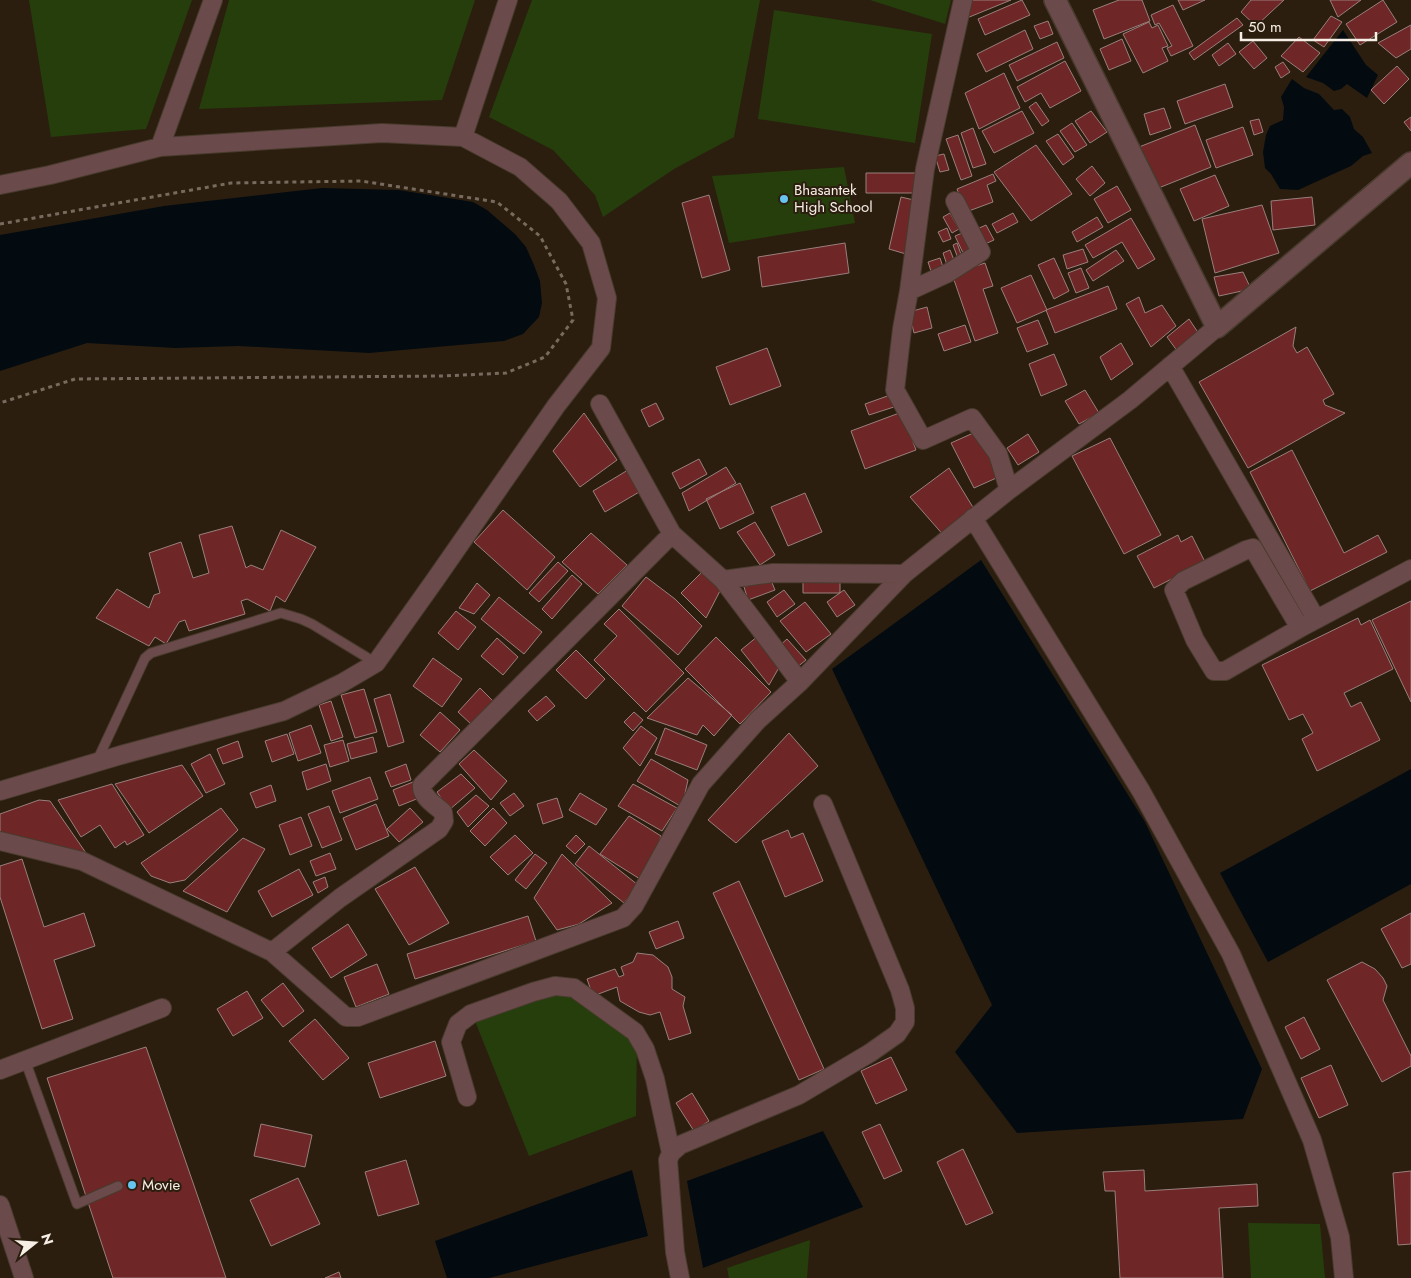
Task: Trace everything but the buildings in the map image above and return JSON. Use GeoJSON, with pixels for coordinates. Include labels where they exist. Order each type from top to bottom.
{"type":"FeatureCollection","features":[{"type":"Feature","properties":{"kind":"street"},"geometry":{"type":"LineString","coordinates":[[160,147],[213,0]]}},
{"type":"Feature","properties":{"kind":"street"},"geometry":{"type":"LineString","coordinates":[[463,137],[508,0]]}},
{"type":"Feature","properties":{"kind":"street"},"geometry":{"type":"LineString","coordinates":[[963,0],[926,169],[902,329],[895,390],[923,440],[972,418],[998,454],[1009,490]]}},
{"type":"Feature","properties":{"kind":"street"},"geometry":{"type":"LineString","coordinates":[[1055,0],[1217,327]]}},
{"type":"Feature","properties":{"kind":"street"},"geometry":{"type":"LineString","coordinates":[[0,184],[50,175],[160,147],[382,133],[463,137],[520,167],[559,201],[592,243],[607,298],[602,348],[556,406],[376,663],[342,683],[284,711],[97,762],[0,791]]}},
{"type":"Feature","properties":{"kind":"street"},"geometry":{"type":"LineString","coordinates":[[0,841],[82,861],[272,952],[346,1017],[358,1016],[623,918],[634,906],[702,784],[758,720],[800,682],[904,574],[1009,490],[1130,400],[1411,163]]}},
{"type":"Feature","properties":{"kind":"street"},"geometry":{"type":"LineString","coordinates":[[909,291],[948,273],[981,252],[955,201]]}},
{"type":"Feature","properties":{"kind":"street"},"geometry":{"type":"LineString","coordinates":[[1170,366],[1316,619]]}},
{"type":"Feature","properties":{"kind":"street"},"geometry":{"type":"LineString","coordinates":[[600,404],[672,534],[723,580],[800,682]]}},
{"type":"Feature","properties":{"kind":"street"},"geometry":{"type":"LineString","coordinates":[[973,518],[1141,790],[1231,954],[1312,1140],[1340,1237],[1344,1278]]}},
{"type":"Feature","properties":{"kind":"street"},"geometry":{"type":"LineString","coordinates":[[272,952],[340,898],[439,829],[444,821],[444,812],[423,794],[422,785],[672,534]]}},
{"type":"Feature","properties":{"kind":"street"},"geometry":{"type":"LineString","coordinates":[[1300,628],[1253,548],[1183,581],[1174,590],[1195,640],[1214,671],[1225,671],[1316,619],[1411,569]]}},
{"type":"Feature","properties":{"kind":"street"},"geometry":{"type":"LineString","coordinates":[[723,580],[773,573],[904,574]]}},
{"type":"Feature","properties":{"kind":"street"},"geometry":{"type":"LineString","coordinates":[[680,1278],[675,1252],[668,1160],[671,1153],[680,1145],[799,1095],[870,1053],[897,1034],[905,1022],[905,1008],[900,990],[823,804]]}},
{"type":"Feature","properties":{"kind":"street"},"geometry":{"type":"LineString","coordinates":[[467,1097],[451,1042],[458,1024],[471,1014],[533,992],[555,986],[574,988],[635,1032],[645,1048],[655,1079],[671,1153]]}},
{"type":"Feature","properties":{"kind":"street"},"geometry":{"type":"LineString","coordinates":[[0,1070],[162,1008]]}},
{"type":"Feature","properties":{"kind":"street"},"geometry":{"type":"LineString","coordinates":[[0,1205],[24,1278]]}},
{"type":"Feature","properties":{"kind":"lane"},"geometry":{"type":"LineString","coordinates":[[97,762],[145,658],[151,652],[281,613],[312,624],[376,663]]}},
{"type":"Feature","properties":{"kind":"lane"},"geometry":{"type":"LineString","coordinates":[[26,1060],[77,1204],[118,1186]]}},
{"type":"Feature","properties":{"kind":"path"},"geometry":{"type":"LineString","coordinates":[[0,224],[231,183],[361,181],[497,202],[540,236],[566,284],[573,320],[545,357],[506,372],[443,376],[74,379],[0,403]]}},
{"type":"Feature","properties":{"kind":"green space"},"geometry":{"type":"Polygon","coordinates":[[[29,0],[192,0],[146,129],[51,137],[29,0]]]}},
{"type":"Feature","properties":{"kind":"green space"},"geometry":{"type":"Polygon","coordinates":[[[229,0],[475,0],[442,100],[199,109],[229,0]]]}},
{"type":"Feature","properties":{"kind":"green space"},"geometry":{"type":"Polygon","coordinates":[[[532,0],[760,0],[734,137],[674,169],[603,217],[595,195],[553,150],[489,117],[532,0]]]}},
{"type":"Feature","properties":{"kind":"green space"},"geometry":{"type":"Polygon","coordinates":[[[870,0],[951,0],[945,24],[870,0]]]}},
{"type":"Feature","properties":{"kind":"green space"},"geometry":{"type":"Polygon","coordinates":[[[774,10],[932,34],[915,143],[758,119],[774,10]]]}},
{"type":"Feature","properties":{"kind":"green space","name":"Bhasantek High School"},"geometry":{"type":"Polygon","coordinates":[[[844,167],[855,223],[729,243],[712,176],[844,167]]]}},
{"type":"Feature","properties":{"kind":"green space"},"geometry":{"type":"Polygon","coordinates":[[[555,987],[637,1036],[636,1116],[529,1156],[475,1021],[555,987]]]}},
{"type":"Feature","properties":{"kind":"green space"},"geometry":{"type":"Polygon","coordinates":[[[1248,1223],[1320,1224],[1325,1278],[1251,1278],[1248,1223]]]}},
{"type":"Feature","properties":{"kind":"green space"},"geometry":{"type":"Polygon","coordinates":[[[810,1240],[807,1278],[729,1278],[727,1268],[810,1240]]]}},
{"type":"Feature","properties":{"kind":"shaded area"},"geometry":{"type":"Polygon","coordinates":[[[1343,30],[1366,65],[1378,75],[1367,98],[1347,84],[1341,89],[1334,91],[1323,83],[1306,77],[1343,30]]]}},
{"type":"Feature","properties":{"kind":"shaded area"},"geometry":{"type":"Polygon","coordinates":[[[1292,79],[1304,88],[1319,94],[1334,110],[1342,109],[1350,117],[1354,129],[1363,137],[1372,153],[1363,156],[1351,166],[1298,190],[1280,189],[1265,168],[1263,152],[1266,135],[1270,126],[1283,120],[1284,107],[1281,97],[1292,79]]]}},
{"type":"Feature","properties":{"kind":"shaded area"},"geometry":{"type":"Polygon","coordinates":[[[322,188],[399,190],[473,202],[487,210],[515,234],[526,247],[540,281],[542,303],[539,317],[523,334],[504,341],[369,353],[239,346],[175,348],[87,343],[0,371],[0,235],[164,206],[322,188]]]}},
{"type":"Feature","properties":{"kind":"shaded area"},"geometry":{"type":"Polygon","coordinates":[[[981,560],[1145,822],[1262,1069],[1243,1119],[1017,1133],[955,1052],[992,1005],[832,669],[981,560]]]}},
{"type":"Feature","properties":{"kind":"shaded area"},"geometry":{"type":"Polygon","coordinates":[[[1411,769],[1411,884],[1268,962],[1220,873],[1411,769]]]}},
{"type":"Feature","properties":{"kind":"shaded area"},"geometry":{"type":"Polygon","coordinates":[[[823,1131],[863,1207],[703,1268],[687,1181],[823,1131]]]}},
{"type":"Feature","properties":{"kind":"shaded area"},"geometry":{"type":"Polygon","coordinates":[[[632,1170],[648,1236],[489,1278],[447,1278],[435,1241],[632,1170]]]}},
{"type":"Feature","properties":{"kind":"place","name":"Bhasantek High School"},"geometry":{"type":"Point","coordinates":[784,199]}},
{"type":"Feature","properties":{"kind":"place","name":"Movie"},"geometry":{"type":"Point","coordinates":[132,1185]}}]}
